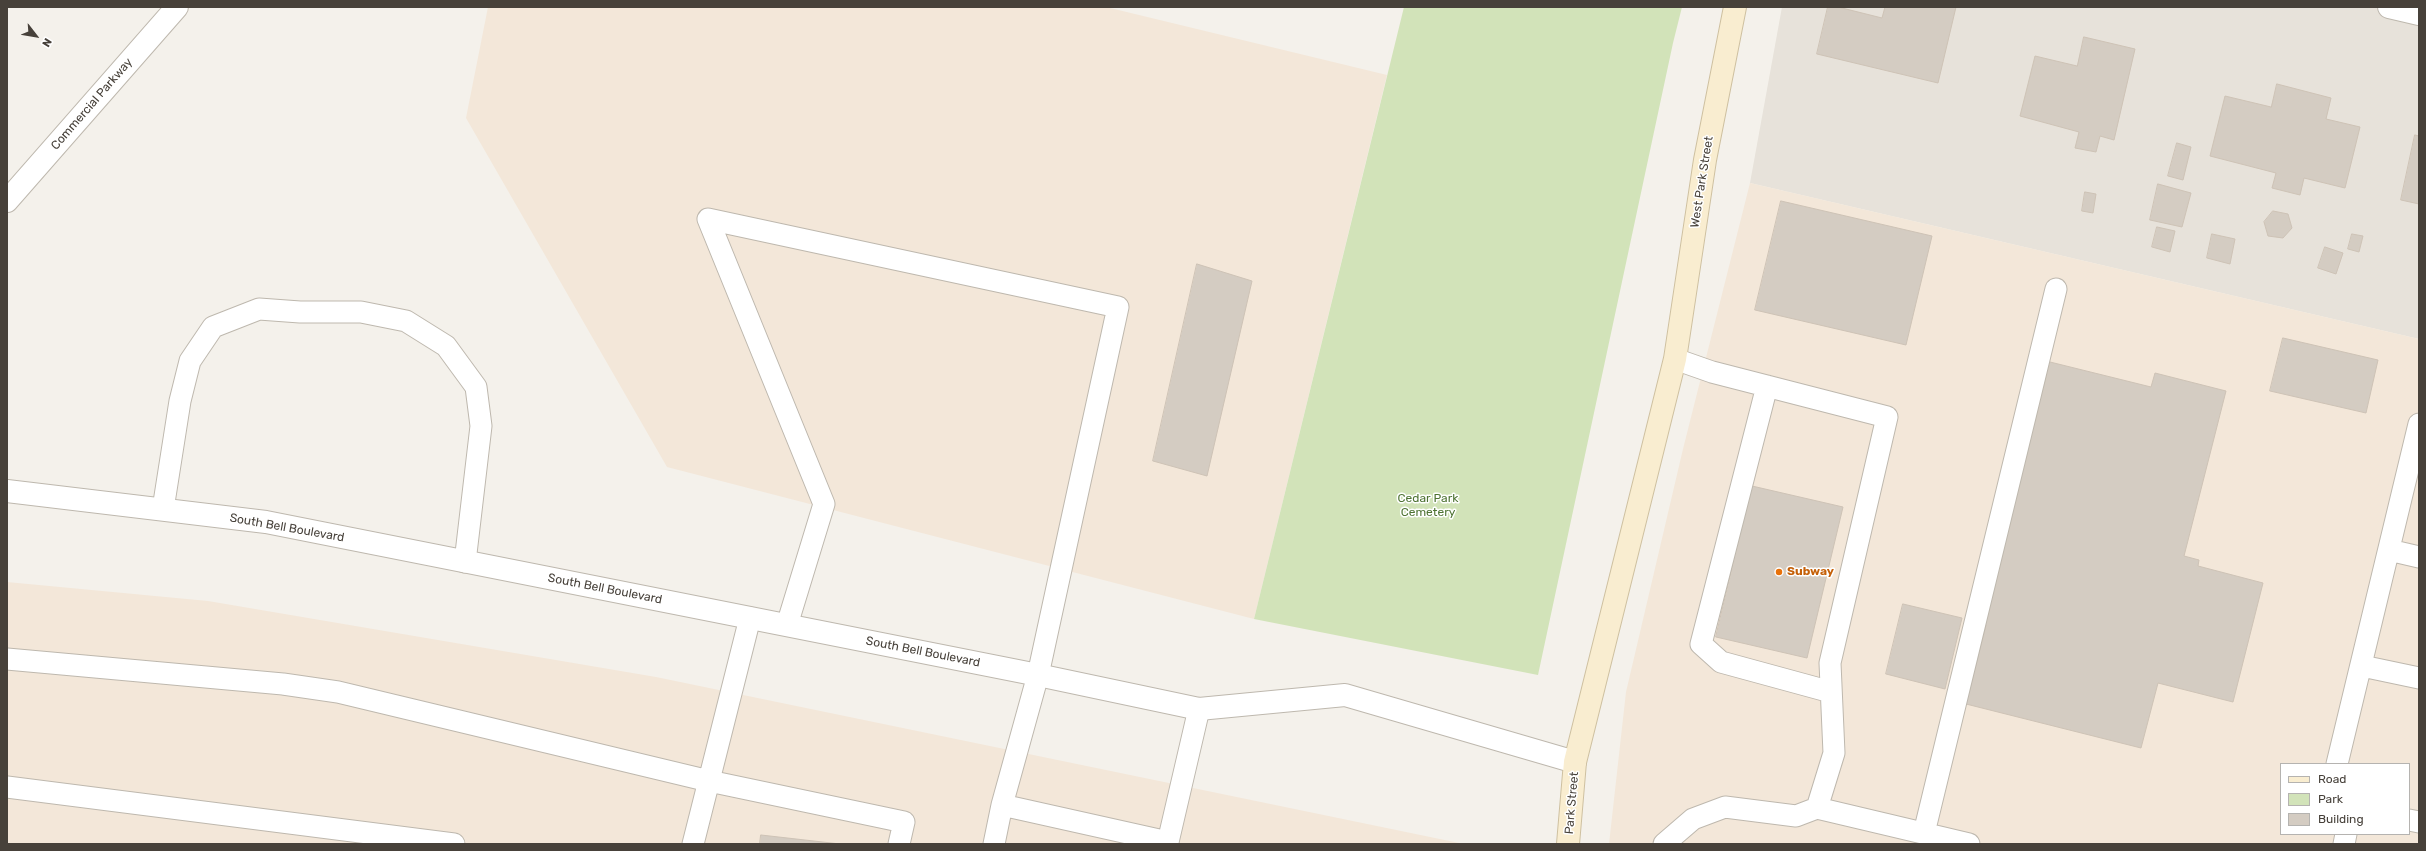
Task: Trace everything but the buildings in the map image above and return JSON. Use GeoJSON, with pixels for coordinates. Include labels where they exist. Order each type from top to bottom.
{"type":"FeatureCollection","features":[{"type":"Feature","properties":{"kind":"street","name":"Commercial Parkway"},"geometry":{"type":"LineString","coordinates":[[7,201],[177,7]]}},
{"type":"Feature","properties":{"kind":"street","name":"West Park Street"},"geometry":{"type":"LineString","coordinates":[[1575,762],[1675,359],[1705,160],[1735,7]]}},
{"type":"Feature","properties":{"kind":"street"},"geometry":{"type":"LineString","coordinates":[[2389,7],[2419,14]]}},
{"type":"Feature","properties":{"kind":"street","name":"South Bell Boulevard"},"geometry":{"type":"LineString","coordinates":[[7,492],[266,522],[1038,675],[1199,709],[1345,695],[1575,762]]}},
{"type":"Feature","properties":{"kind":"street","name":"Park Street"},"geometry":{"type":"LineString","coordinates":[[1568,844],[1575,762]]}},
{"type":"Feature","properties":{"kind":"lane"},"geometry":{"type":"LineString","coordinates":[[788,625],[824,504],[708,219],[1118,307],[1038,675],[1002,805],[994,844]]}},
{"type":"Feature","properties":{"kind":"lane"},"geometry":{"type":"LineString","coordinates":[[1924,833],[2056,289]]}},
{"type":"Feature","properties":{"kind":"lane"},"geometry":{"type":"LineString","coordinates":[[163,509],[180,401],[190,361],[212,327],[259,309],[300,312],[361,312],[406,321],[446,346],[476,387],[481,426],[465,562]]}},
{"type":"Feature","properties":{"kind":"lane"},"geometry":{"type":"LineString","coordinates":[[1675,359],[1712,372],[1887,417],[1830,663],[1834,753],[1816,808]]}},
{"type":"Feature","properties":{"kind":"lane"},"geometry":{"type":"LineString","coordinates":[[1767,386],[1701,644],[1721,662],[1831,692]]}},
{"type":"Feature","properties":{"kind":"lane"},"geometry":{"type":"LineString","coordinates":[[2337,763],[2362,666],[2419,424]]}},
{"type":"Feature","properties":{"kind":"lane"},"geometry":{"type":"LineString","coordinates":[[2389,550],[2419,557]]}},
{"type":"Feature","properties":{"kind":"lane"},"geometry":{"type":"LineString","coordinates":[[693,844],[750,618]]}},
{"type":"Feature","properties":{"kind":"lane"},"geometry":{"type":"LineString","coordinates":[[7,659],[283,684],[338,692],[710,781],[904,822],[899,844]]}},
{"type":"Feature","properties":{"kind":"lane"},"geometry":{"type":"LineString","coordinates":[[2362,666],[2419,678]]}},
{"type":"Feature","properties":{"kind":"lane"},"geometry":{"type":"LineString","coordinates":[[1002,805],[1168,843],[1199,709]]}},
{"type":"Feature","properties":{"kind":"lane"},"geometry":{"type":"LineString","coordinates":[[7,787],[454,844]]}},
{"type":"Feature","properties":{"kind":"lane"},"geometry":{"type":"LineString","coordinates":[[1664,844],[1693,819],[1725,807],[1796,816],[1816,808],[1969,844]]}},
{"type":"Feature","properties":{"kind":"shaded area"},"geometry":{"type":"Polygon","coordinates":[[[488,7],[1106,7],[1387,75],[1254,619],[667,467],[466,118],[488,7]]]}},
{"type":"Feature","properties":{"kind":"shaded area"},"geometry":{"type":"Polygon","coordinates":[[[1782,7],[2419,7],[2419,339],[1750,183],[1782,7]]]}},
{"type":"Feature","properties":{"kind":"shaded area"},"geometry":{"type":"Polygon","coordinates":[[[1750,183],[2419,339],[2419,844],[1609,844],[1626,692],[1683,449],[1750,183]]]}},
{"type":"Feature","properties":{"kind":"shaded area"},"geometry":{"type":"Polygon","coordinates":[[[7,582],[208,601],[656,677],[1464,844],[7,844],[7,582]]]}},
{"type":"Feature","properties":{"kind":"green space","name":"Cedar Park Cemetery"},"geometry":{"type":"Polygon","coordinates":[[[1404,7],[1682,7],[1673,43],[1538,675],[1254,619],[1404,7]]]}},
{"type":"Feature","properties":{"kind":"place","name":"Subway"},"geometry":{"type":"Point","coordinates":[1779,572]}}]}
